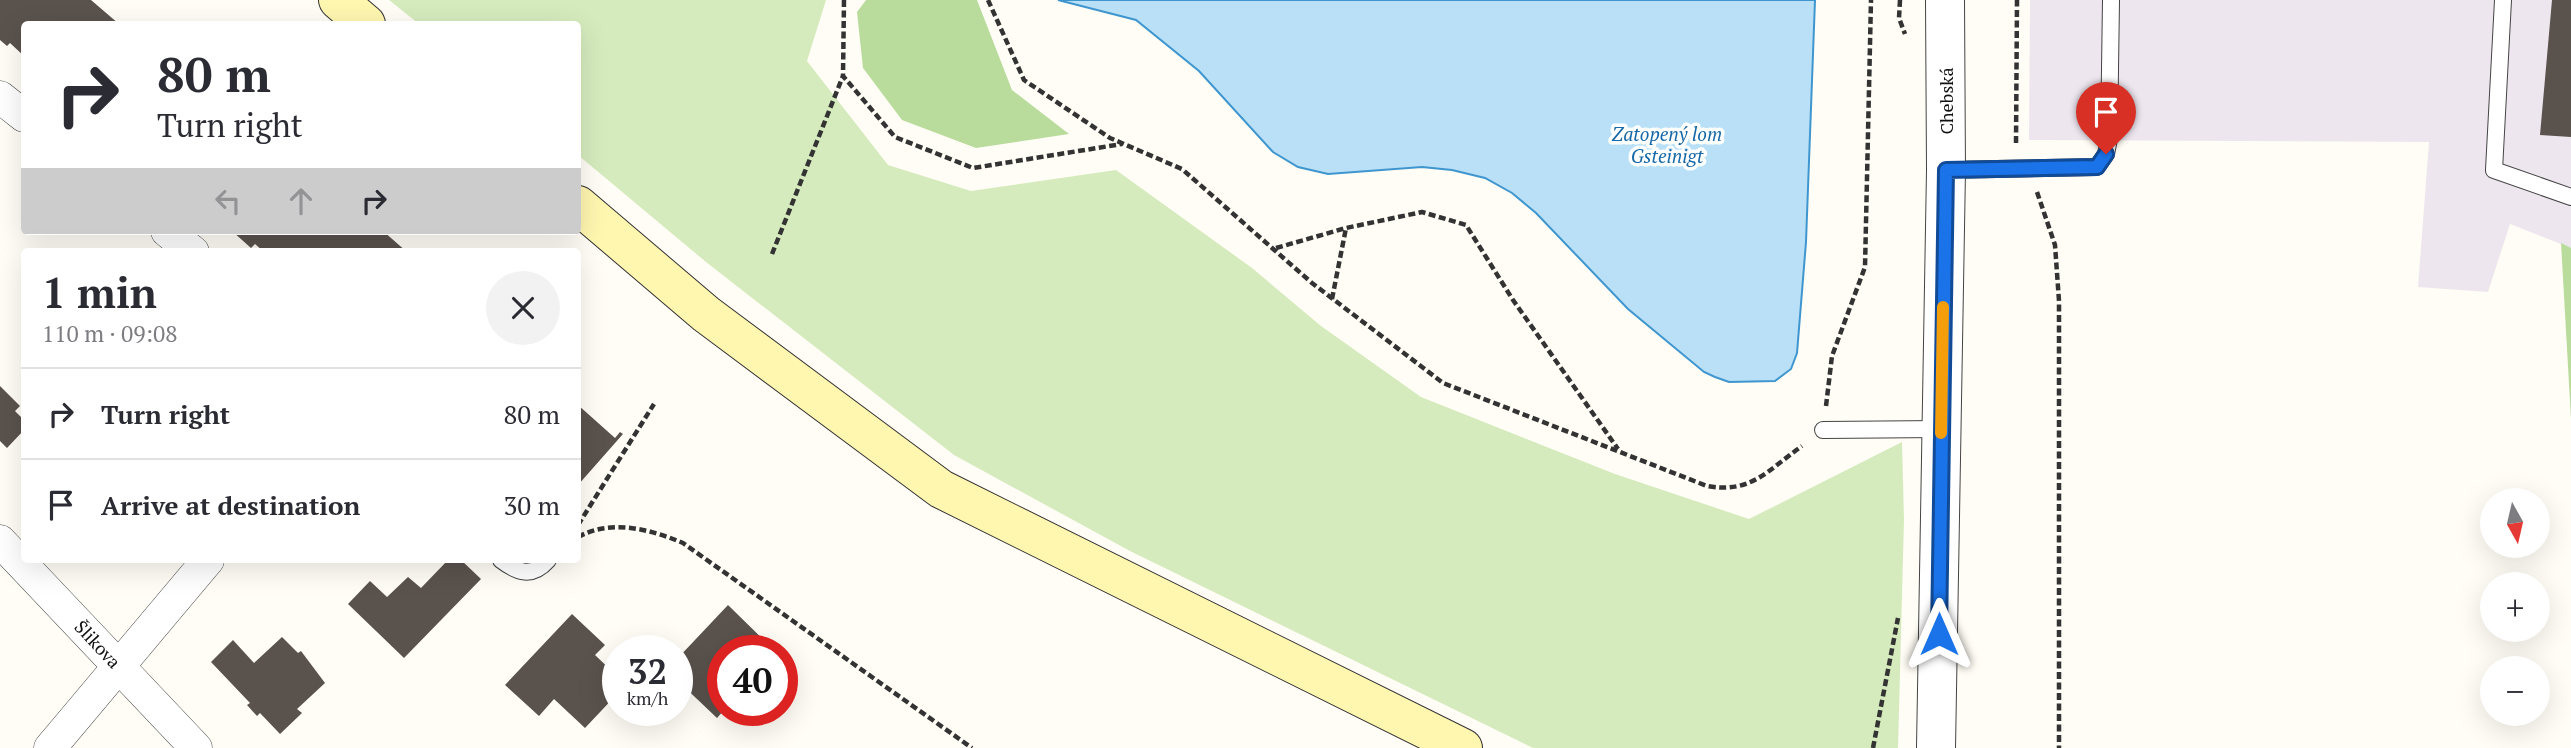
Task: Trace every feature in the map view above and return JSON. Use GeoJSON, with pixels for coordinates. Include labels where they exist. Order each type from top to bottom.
{"type":"FeatureCollection","features":[{"type":"Feature","properties":{"kind":"main road"},"geometry":{"type":"LineString","coordinates":[[338,0],[362,21]]}},
{"type":"Feature","properties":{"kind":"main road"},"geometry":{"type":"LineString","coordinates":[[581,208],[706,314],[941,489],[1463,748]]}},
{"type":"Feature","properties":{"kind":"street","name":"Chebská"},"geometry":{"type":"LineString","coordinates":[[1936,748],[1946,170],[1945,0]]}},
{"type":"Feature","properties":{"kind":"street"},"geometry":{"type":"LineString","coordinates":[[0,97],[21,114]]}},
{"type":"Feature","properties":{"kind":"street"},"geometry":{"type":"LineString","coordinates":[[172,235],[188,248]]}},
{"type":"Feature","properties":{"kind":"street","name":"Šlikova"},"geometry":{"type":"LineString","coordinates":[[0,541],[196,748]]}},
{"type":"Feature","properties":{"kind":"street"},"geometry":{"type":"LineString","coordinates":[[50,748],[205,563]]}},
{"type":"Feature","properties":{"kind":"lane"},"geometry":{"type":"LineString","coordinates":[[1946,170],[2097,167],[2106,154],[2109,139],[2111,0]]}},
{"type":"Feature","properties":{"kind":"lane"},"geometry":{"type":"LineString","coordinates":[[2503,0],[2494,170],[2571,197]]}},
{"type":"Feature","properties":{"kind":"lane"},"geometry":{"type":"LineString","coordinates":[[1823,430],[1941,429]]}},
{"type":"Feature","properties":{"kind":"lane"},"geometry":{"type":"LineString","coordinates":[[505,563],[516,571],[528,573],[541,568],[545,563]]}},
{"type":"Feature","properties":{"kind":"path"},"geometry":{"type":"LineString","coordinates":[[772,254],[843,76],[844,0]]}},
{"type":"Feature","properties":{"kind":"path"},"geometry":{"type":"LineString","coordinates":[[988,0],[1024,80],[1122,144],[1182,169],[1332,299],[1443,383],[1707,486],[1727,489],[1746,486],[1823,430],[1832,356],[1865,267],[1871,0]]}},
{"type":"Feature","properties":{"kind":"path"},"geometry":{"type":"LineString","coordinates":[[843,76],[895,137],[973,167],[1122,144]]}},
{"type":"Feature","properties":{"kind":"path"},"geometry":{"type":"LineString","coordinates":[[1275,248],[1346,228],[1422,212],[1466,225],[1513,300],[1620,451]]}},
{"type":"Feature","properties":{"kind":"path"},"geometry":{"type":"LineString","coordinates":[[1332,299],[1346,228]]}},
{"type":"Feature","properties":{"kind":"path"},"geometry":{"type":"LineString","coordinates":[[2059,301],[2059,748]]}},
{"type":"Feature","properties":{"kind":"path"},"geometry":{"type":"LineString","coordinates":[[581,520],[654,404]]}},
{"type":"Feature","properties":{"kind":"path"},"geometry":{"type":"LineString","coordinates":[[581,536],[588,532],[636,528],[683,543],[972,748]]}},
{"type":"Feature","properties":{"kind":"path"},"geometry":{"type":"LineString","coordinates":[[1873,748],[1884,685]]}},
{"type":"Feature","properties":{"kind":"shaded area"},"geometry":{"type":"Polygon","coordinates":[[[2030,0],[2571,0],[2571,248],[2510,224],[2488,292],[2418,287],[2429,142],[2029,140],[2030,0]]]}},
{"type":"Feature","properties":{"kind":"green space"},"geometry":{"type":"Polygon","coordinates":[[[389,0],[826,0],[807,61],[888,165],[971,191],[1116,170],[1252,268],[1321,326],[1421,397],[1615,474],[1749,519],[1902,442],[1904,519],[1898,748],[1533,748],[1130,551],[954,455],[706,262],[581,158],[581,21],[415,21],[389,0]]]}},
{"type":"Feature","properties":{"kind":"green space"},"geometry":{"type":"Polygon","coordinates":[[[866,0],[977,0],[1012,90],[1069,134],[976,148],[902,120],[863,68],[857,12],[866,0]]]}},
{"type":"Feature","properties":{"kind":"green space"},"geometry":{"type":"Polygon","coordinates":[[[2561,243],[2571,248],[2571,419],[2561,243]]]}},
{"type":"Feature","properties":{"kind":"water","name":"Zatopený lom Gsteinigt"},"geometry":{"type":"Polygon","coordinates":[[[1058,0],[1815,0],[1806,242],[1797,353],[1791,369],[1775,381],[1729,382],[1704,372],[1628,309],[1536,213],[1512,193],[1485,178],[1452,170],[1422,167],[1328,174],[1298,167],[1273,152],[1199,71],[1136,20],[1058,0]]]}},
{"type":"Feature","properties":{"kind":"building"},"geometry":{"type":"Polygon","coordinates":[[[0,0],[91,0],[116,21],[21,21],[21,53],[10,43],[7,46],[0,40],[0,0]]]}},
{"type":"Feature","properties":{"kind":"building"},"geometry":{"type":"Polygon","coordinates":[[[2552,0],[2571,0],[2571,137],[2540,135],[2552,0]]]}},
{"type":"Feature","properties":{"kind":"building"},"geometry":{"type":"Polygon","coordinates":[[[236,235],[388,235],[402,248],[260,248],[255,244],[251,248],[236,235]]]}},
{"type":"Feature","properties":{"kind":"building"},"geometry":{"type":"Polygon","coordinates":[[[0,386],[20,406],[15,411],[21,417],[21,433],[7,448],[0,441],[0,386]]]}},
{"type":"Feature","properties":{"kind":"building"},"geometry":{"type":"Polygon","coordinates":[[[581,408],[615,438],[620,432],[623,434],[581,482],[581,408]]]}},
{"type":"Feature","properties":{"kind":"building"},"geometry":{"type":"Polygon","coordinates":[[[445,563],[464,563],[481,579],[404,658],[348,604],[370,581],[387,597],[408,577],[421,588],[445,563]]]}},
{"type":"Feature","properties":{"kind":"building"},"geometry":{"type":"Polygon","coordinates":[[[728,605],[759,635],[707,635],[707,708],[693,695],[693,642],[728,605]]]}},
{"type":"Feature","properties":{"kind":"building"},"geometry":{"type":"Polygon","coordinates":[[[572,614],[602,642],[602,648],[595,655],[602,662],[602,710],[585,728],[554,699],[539,716],[505,685],[572,614]]]}},
{"type":"Feature","properties":{"kind":"building"},"geometry":{"type":"Polygon","coordinates":[[[282,637],[298,653],[301,651],[325,683],[297,709],[302,713],[280,734],[260,713],[257,716],[247,705],[250,703],[211,662],[233,640],[254,663],[282,637]]]}},
{"type":"Feature","properties":{"kind":"slow traffic"},"geometry":{"type":"LineString","coordinates":[[1941,433],[1943,307]]}},
{"type":"Feature","properties":{"kind":"route"},"geometry":{"type":"LineString","coordinates":[[1939,634],[1946,170],[2097,167],[2106,154]]}}]}
